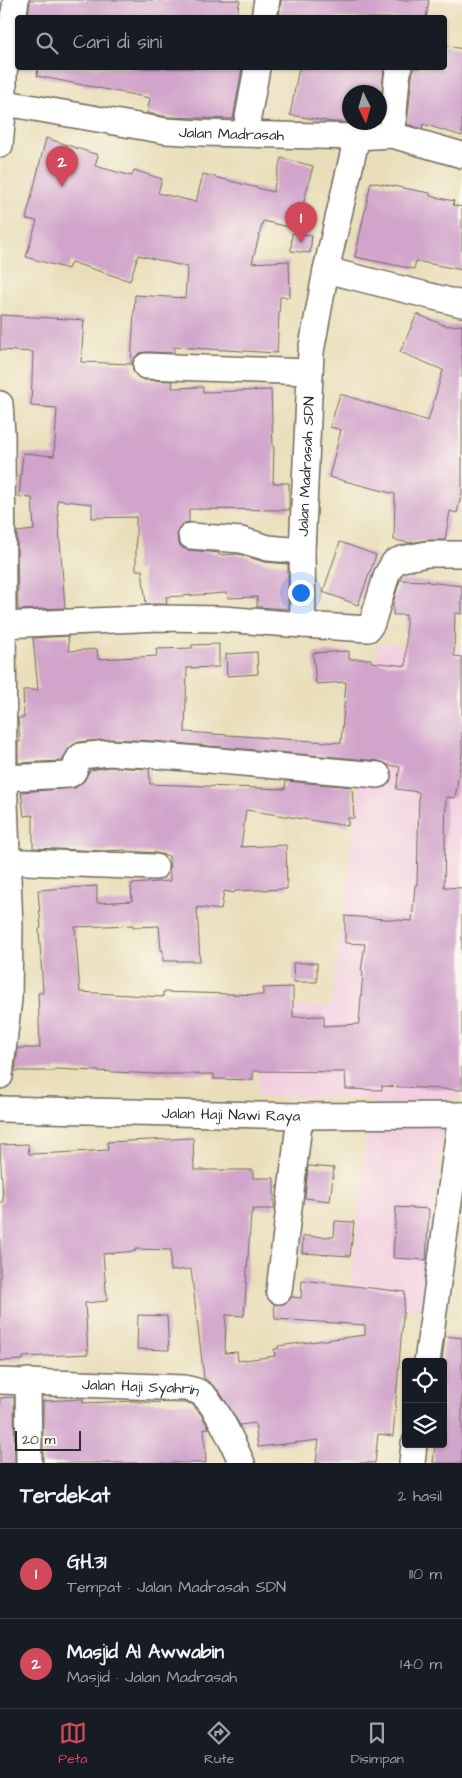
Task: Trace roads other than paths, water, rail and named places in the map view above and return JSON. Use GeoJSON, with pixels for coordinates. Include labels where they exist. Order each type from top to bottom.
{"type":"FeatureCollection","features":[{"type":"Feature","properties":{"kind":"street"},"geometry":{"type":"LineString","coordinates":[[0,145],[4,73],[16,0]]}},
{"type":"Feature","properties":{"kind":"street"},"geometry":{"type":"LineString","coordinates":[[264,15],[267,0]]}},
{"type":"Feature","properties":{"kind":"street"},"geometry":{"type":"LineString","coordinates":[[244,134],[256,70]]}},
{"type":"Feature","properties":{"kind":"street"},"geometry":{"type":"LineString","coordinates":[[392,135],[396,78],[398,70]]}},
{"type":"Feature","properties":{"kind":"street","name":"Jalan Madrasah"},"geometry":{"type":"LineString","coordinates":[[2,102],[166,130],[357,137],[392,135],[462,155]]}},
{"type":"Feature","properties":{"kind":"street","name":"Jalan Madrasah SDN"},"geometry":{"type":"LineString","coordinates":[[192,536],[241,540],[268,548],[302,551],[310,372],[314,332],[326,270],[357,137]]}},
{"type":"Feature","properties":{"kind":"street"},"geometry":{"type":"LineString","coordinates":[[326,270],[462,304]]}},
{"type":"Feature","properties":{"kind":"street"},"geometry":{"type":"LineString","coordinates":[[146,366],[310,372]]}},
{"type":"Feature","properties":{"kind":"street"},"geometry":{"type":"LineString","coordinates":[[0,404],[2,418],[1,689],[4,778],[3,861],[10,927],[9,999],[0,1076]]}},
{"type":"Feature","properties":{"kind":"street"},"geometry":{"type":"LineString","coordinates":[[302,551],[303,625]]}},
{"type":"Feature","properties":{"kind":"street"},"geometry":{"type":"LineString","coordinates":[[2,625],[120,619],[194,618],[368,629],[372,623],[387,574],[394,562],[427,554],[462,554]]}},
{"type":"Feature","properties":{"kind":"street"},"geometry":{"type":"LineString","coordinates":[[4,778],[69,775],[74,772],[78,758],[81,756],[109,754],[152,755],[378,775]]}},
{"type":"Feature","properties":{"kind":"street"},"geometry":{"type":"LineString","coordinates":[[3,861],[156,868]]}},
{"type":"Feature","properties":{"kind":"street","name":"Jalan Haji Nawi Raya"},"geometry":{"type":"LineString","coordinates":[[0,1109],[300,1116],[462,1115]]}},
{"type":"Feature","properties":{"kind":"street"},"geometry":{"type":"LineString","coordinates":[[428,1358],[462,1115]]}},
{"type":"Feature","properties":{"kind":"street"},"geometry":{"type":"LineString","coordinates":[[278,1291],[300,1116]]}},
{"type":"Feature","properties":{"kind":"street","name":"Jalan Haji Syahrin"},"geometry":{"type":"LineString","coordinates":[[0,1382],[184,1388],[197,1391],[214,1408],[242,1463]]}},
{"type":"Feature","properties":{"kind":"street"},"geometry":{"type":"LineString","coordinates":[[28,1382],[28,1463]]}},
{"type":"Feature","properties":{"kind":"street"},"geometry":{"type":"LineString","coordinates":[[412,1463],[414,1448]]}},
{"type":"Feature","properties":{"kind":"place","name":"Masjid Al Awwabin"},"geometry":{"type":"Point","coordinates":[62,187]}},
{"type":"Feature","properties":{"kind":"place","name":"GH.31"},"geometry":{"type":"Point","coordinates":[301,243]}}]}
